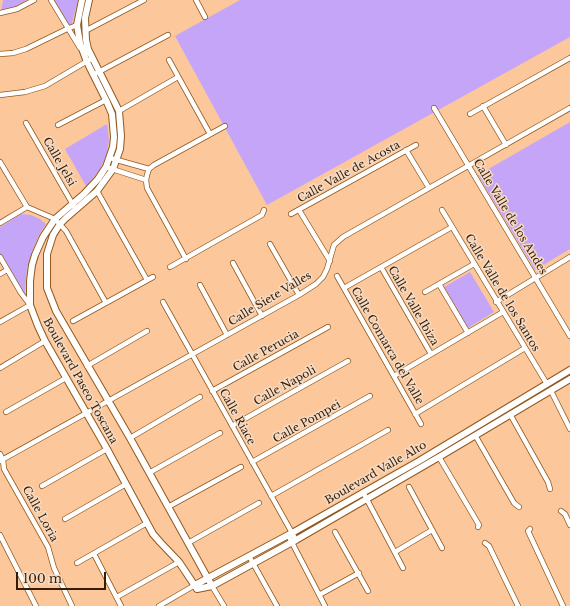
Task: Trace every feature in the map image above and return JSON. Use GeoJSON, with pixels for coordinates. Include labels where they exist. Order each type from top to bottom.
{"type":"FeatureCollection","features":[{"type":"Feature","properties":{"kind":"street"},"geometry":{"type":"LineString","coordinates":[[0,13],[17,9],[34,0]]}},
{"type":"Feature","properties":{"kind":"street"},"geometry":{"type":"LineString","coordinates":[[51,0],[82,52]]}},
{"type":"Feature","properties":{"kind":"street","name":"Boulevard Paseo Toscana"},"geometry":{"type":"LineString","coordinates":[[82,0],[77,25],[82,52],[89,60],[96,74],[112,114],[114,137],[110,158],[106,167],[93,186],[55,219],[43,237],[35,255],[30,281],[30,305],[45,341],[107,449],[147,523],[160,542],[179,562],[194,588]]}},
{"type":"Feature","properties":{"kind":"street","name":"Boulevard Paseo Toscana"},"geometry":{"type":"LineString","coordinates":[[89,0],[85,18],[85,31],[89,60]]}},
{"type":"Feature","properties":{"kind":"street"},"geometry":{"type":"LineString","coordinates":[[85,31],[144,0]]}},
{"type":"Feature","properties":{"kind":"street"},"geometry":{"type":"LineString","coordinates":[[196,0],[205,17]]}},
{"type":"Feature","properties":{"kind":"street"},"geometry":{"type":"LineString","coordinates":[[0,54],[13,53],[26,49],[77,25]]}},
{"type":"Feature","properties":{"kind":"street"},"geometry":{"type":"LineString","coordinates":[[96,74],[168,35]]}},
{"type":"Feature","properties":{"kind":"street"},"geometry":{"type":"LineString","coordinates":[[470,114],[570,58]]}},
{"type":"Feature","properties":{"kind":"street"},"geometry":{"type":"LineString","coordinates":[[0,95],[26,92],[45,86],[89,60]]}},
{"type":"Feature","properties":{"kind":"street"},"geometry":{"type":"LineString","coordinates":[[169,60],[210,134]]}},
{"type":"Feature","properties":{"kind":"street","name":"Boulevard Paseo Toscana"},"geometry":{"type":"LineString","coordinates":[[96,74],[115,102],[118,111],[121,136],[120,149],[113,169],[97,191],[60,224],[53,235],[48,247],[46,262],[47,288],[54,307],[130,438],[212,586]]}},
{"type":"Feature","properties":{"kind":"street"},"geometry":{"type":"LineString","coordinates":[[118,111],[178,77]]}},
{"type":"Feature","properties":{"kind":"street"},"geometry":{"type":"LineString","coordinates":[[58,125],[106,100]]}},
{"type":"Feature","properties":{"kind":"street"},"geometry":{"type":"LineString","coordinates":[[483,106],[506,145]]}},
{"type":"Feature","properties":{"kind":"street","name":"Calle Valle de los Andes"},"geometry":{"type":"LineString","coordinates":[[434,108],[570,336]]}},
{"type":"Feature","properties":{"kind":"street","name":"Calle Siete Valles"},"geometry":{"type":"LineString","coordinates":[[2,461],[299,295],[320,280],[327,269],[334,245],[343,237],[570,108]]}},
{"type":"Feature","properties":{"kind":"street","name":"Calle Jelsi"},"geometry":{"type":"LineString","coordinates":[[26,123],[76,210]]}},
{"type":"Feature","properties":{"kind":"street"},"geometry":{"type":"LineString","coordinates":[[186,259],[150,194],[146,180],[149,169],[225,126]]}},
{"type":"Feature","properties":{"kind":"street","name":"Calle Valle de Acosta"},"geometry":{"type":"LineString","coordinates":[[291,214],[416,145]]}},
{"type":"Feature","properties":{"kind":"street"},"geometry":{"type":"LineString","coordinates":[[406,150],[429,188]]}},
{"type":"Feature","properties":{"kind":"street"},"geometry":{"type":"LineString","coordinates":[[110,158],[149,169]]}},
{"type":"Feature","properties":{"kind":"street"},"geometry":{"type":"LineString","coordinates":[[0,162],[27,207],[55,219],[66,231],[106,303]]}},
{"type":"Feature","properties":{"kind":"street"},"geometry":{"type":"LineString","coordinates":[[106,167],[146,180]]}},
{"type":"Feature","properties":{"kind":"street"},"geometry":{"type":"LineString","coordinates":[[97,191],[147,280]]}},
{"type":"Feature","properties":{"kind":"street"},"geometry":{"type":"LineString","coordinates":[[0,224],[27,207]]}},
{"type":"Feature","properties":{"kind":"street"},"geometry":{"type":"LineString","coordinates":[[170,267],[262,215],[264,210]]}},
{"type":"Feature","properties":{"kind":"street"},"geometry":{"type":"LineString","coordinates":[[299,210],[330,261]]}},
{"type":"Feature","properties":{"kind":"street","name":"Calle Valle de los Santos"},"geometry":{"type":"LineString","coordinates":[[442,210],[496,302],[547,384]]}},
{"type":"Feature","properties":{"kind":"street"},"geometry":{"type":"LineString","coordinates":[[344,288],[452,227]]}},
{"type":"Feature","properties":{"kind":"street"},"geometry":{"type":"LineString","coordinates":[[270,244],[299,295]]}},
{"type":"Feature","properties":{"kind":"street"},"geometry":{"type":"LineString","coordinates":[[0,257],[30,305],[0,322]]}},
{"type":"Feature","properties":{"kind":"street"},"geometry":{"type":"LineString","coordinates":[[496,302],[570,257]]}},
{"type":"Feature","properties":{"kind":"street"},"geometry":{"type":"LineString","coordinates":[[234,263],[262,316]]}},
{"type":"Feature","properties":{"kind":"street"},"geometry":{"type":"LineString","coordinates":[[425,292],[474,264]]}},
{"type":"Feature","properties":{"kind":"street","name":"Calle Valle Ibiza"},"geometry":{"type":"LineString","coordinates":[[381,267],[431,354]]}},
{"type":"Feature","properties":{"kind":"street"},"geometry":{"type":"LineString","coordinates":[[0,274],[7,270]]}},
{"type":"Feature","properties":{"kind":"street","name":"Calle Comarca del Valle"},"geometry":{"type":"LineString","coordinates":[[337,276],[421,424]]}},
{"type":"Feature","properties":{"kind":"street"},"geometry":{"type":"LineString","coordinates":[[73,321],[153,277]]}},
{"type":"Feature","properties":{"kind":"street"},"geometry":{"type":"LineString","coordinates":[[439,284],[468,333]]}},
{"type":"Feature","properties":{"kind":"street"},"geometry":{"type":"LineString","coordinates":[[200,285],[227,335]]}},
{"type":"Feature","properties":{"kind":"street","name":"Calle Riace"},"geometry":{"type":"LineString","coordinates":[[163,302],[271,496],[325,606]]}},
{"type":"Feature","properties":{"kind":"street"},"geometry":{"type":"LineString","coordinates":[[394,376],[503,312]]}},
{"type":"Feature","properties":{"kind":"street","name":"Calle Perucia"},"geometry":{"type":"LineString","coordinates":[[212,391],[328,327]]}},
{"type":"Feature","properties":{"kind":"street"},"geometry":{"type":"LineString","coordinates":[[87,366],[147,331]]}},
{"type":"Feature","properties":{"kind":"street"},"geometry":{"type":"LineString","coordinates":[[0,368],[45,341]]}},
{"type":"Feature","properties":{"kind":"street"},"geometry":{"type":"LineString","coordinates":[[415,414],[524,348]]}},
{"type":"Feature","properties":{"kind":"street","name":"Calle Napoli"},"geometry":{"type":"LineString","coordinates":[[232,426],[348,361]]}},
{"type":"Feature","properties":{"kind":"street","name":"Boulevard Valle Alto"},"geometry":{"type":"LineString","coordinates":[[159,606],[290,534],[570,370]]}},
{"type":"Feature","properties":{"kind":"street"},"geometry":{"type":"LineString","coordinates":[[6,412],[66,378]]}},
{"type":"Feature","properties":{"kind":"street","name":"Boulevard Valle Alto"},"geometry":{"type":"LineString","coordinates":[[194,588],[212,586],[294,541],[570,379]]}},
{"type":"Feature","properties":{"kind":"street"},"geometry":{"type":"LineString","coordinates":[[551,391],[570,429]]}},
{"type":"Feature","properties":{"kind":"street","name":"Calle Pompei"},"geometry":{"type":"LineString","coordinates":[[252,462],[370,396]]}},
{"type":"Feature","properties":{"kind":"street"},"geometry":{"type":"LineString","coordinates":[[130,438],[200,397]]}},
{"type":"Feature","properties":{"kind":"street"},"geometry":{"type":"LineString","coordinates":[[510,414],[548,482],[550,489]]}},
{"type":"Feature","properties":{"kind":"street"},"geometry":{"type":"LineString","coordinates":[[271,496],[388,430]]}},
{"type":"Feature","properties":{"kind":"street"},"geometry":{"type":"LineString","coordinates":[[149,473],[220,432]]}},
{"type":"Feature","properties":{"kind":"street"},"geometry":{"type":"LineString","coordinates":[[475,435],[514,503],[519,507]]}},
{"type":"Feature","properties":{"kind":"street"},"geometry":{"type":"LineString","coordinates":[[42,486],[107,449]]}},
{"type":"Feature","properties":{"kind":"street","name":"Calle Loria"},"geometry":{"type":"LineString","coordinates":[[0,454],[4,469],[48,547],[54,568],[72,606]]}},
{"type":"Feature","properties":{"kind":"street"},"geometry":{"type":"LineString","coordinates":[[439,457],[479,525],[478,528]]}},
{"type":"Feature","properties":{"kind":"street"},"geometry":{"type":"LineString","coordinates":[[168,507],[241,467]]}},
{"type":"Feature","properties":{"kind":"street"},"geometry":{"type":"LineString","coordinates":[[65,519],[126,484]]}},
{"type":"Feature","properties":{"kind":"street"},"geometry":{"type":"LineString","coordinates":[[409,488],[442,548]]}},
{"type":"Feature","properties":{"kind":"street"},"geometry":{"type":"LineString","coordinates":[[363,492],[404,568]]}},
{"type":"Feature","properties":{"kind":"street"},"geometry":{"type":"LineString","coordinates":[[188,543],[259,503]]}},
{"type":"Feature","properties":{"kind":"street"},"geometry":{"type":"LineString","coordinates":[[561,510],[565,514],[570,525]]}},
{"type":"Feature","properties":{"kind":"street"},"geometry":{"type":"LineString","coordinates":[[77,563],[147,523]]}},
{"type":"Feature","properties":{"kind":"street"},"geometry":{"type":"LineString","coordinates":[[530,529],[528,531],[563,606]]}},
{"type":"Feature","properties":{"kind":"street"},"geometry":{"type":"LineString","coordinates":[[395,552],[432,530]]}},
{"type":"Feature","properties":{"kind":"street"},"geometry":{"type":"LineString","coordinates":[[335,532],[368,591]]}},
{"type":"Feature","properties":{"kind":"street"},"geometry":{"type":"LineString","coordinates":[[0,535],[36,606]]}},
{"type":"Feature","properties":{"kind":"street"},"geometry":{"type":"LineString","coordinates":[[485,543],[489,546],[518,606]]}},
{"type":"Feature","properties":{"kind":"street"},"geometry":{"type":"LineString","coordinates":[[94,554],[121,606]]}},
{"type":"Feature","properties":{"kind":"street"},"geometry":{"type":"LineString","coordinates":[[249,556],[277,606]]}},
{"type":"Feature","properties":{"kind":"street"},"geometry":{"type":"LineString","coordinates":[[117,597],[179,562]]}},
{"type":"Feature","properties":{"kind":"street"},"geometry":{"type":"LineString","coordinates":[[319,595],[359,573]]}},
{"type":"Feature","properties":{"kind":"street"},"geometry":{"type":"LineString","coordinates":[[212,586],[224,606]]}},
{"type":"Feature","properties":{"kind":"shaded area"},"geometry":{"type":"Polygon","coordinates":[[[3,0],[27,0],[11,9],[1,11],[3,0]]]}},
{"type":"Feature","properties":{"kind":"shaded area"},"geometry":{"type":"Polygon","coordinates":[[[53,0],[78,0],[71,27],[69,28],[53,0]]]}},
{"type":"Feature","properties":{"kind":"shaded area"},"geometry":{"type":"Polygon","coordinates":[[[240,0],[570,0],[570,37],[267,205],[175,36],[240,0]]]}},
{"type":"Feature","properties":{"kind":"shaded area"},"geometry":{"type":"Polygon","coordinates":[[[570,122],[570,249],[535,270],[478,175],[570,122]]]}},
{"type":"Feature","properties":{"kind":"shaded area"},"geometry":{"type":"Polygon","coordinates":[[[107,124],[109,140],[107,153],[100,170],[86,186],[65,149],[107,124]]]}},
{"type":"Feature","properties":{"kind":"shaded area"},"geometry":{"type":"Polygon","coordinates":[[[21,214],[31,215],[40,219],[46,224],[39,235],[31,254],[27,268],[25,293],[23,295],[0,256],[0,227],[21,214]]]}},
{"type":"Feature","properties":{"kind":"shaded area"},"geometry":{"type":"Polygon","coordinates":[[[470,272],[494,312],[468,328],[444,287],[470,272]]]}}]}
